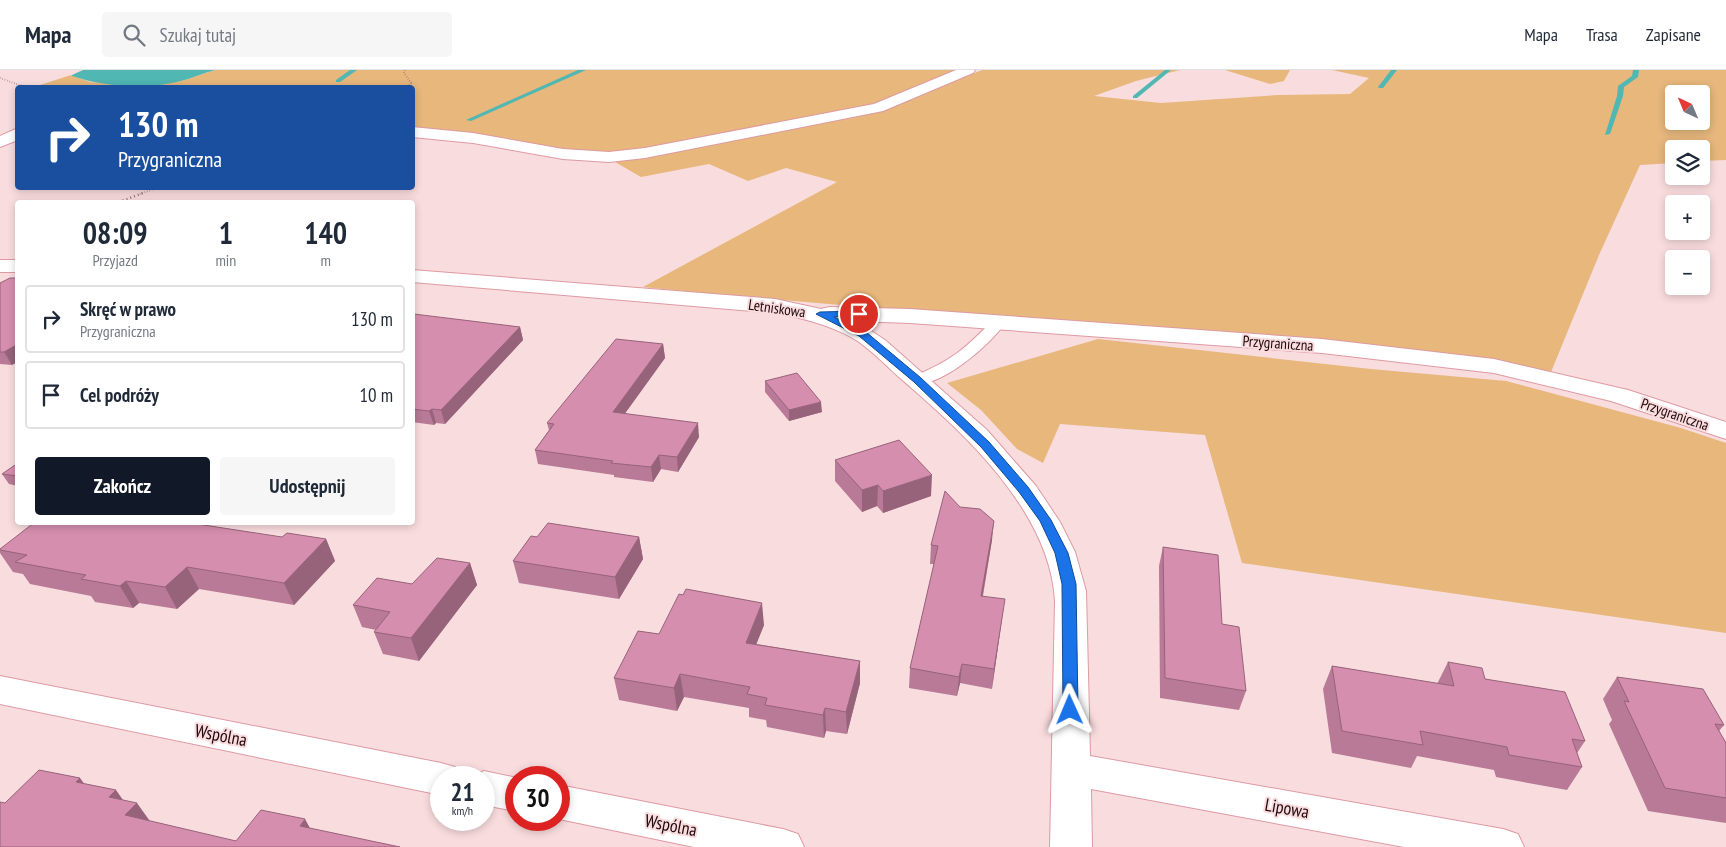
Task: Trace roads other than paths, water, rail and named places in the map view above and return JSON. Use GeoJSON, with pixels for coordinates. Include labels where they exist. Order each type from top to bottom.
{"type":"FeatureCollection","features":[{"type":"Feature","properties":{"kind":"street"},"geometry":{"type":"LineString","coordinates":[[415,132],[473,138],[563,154],[608,157],[645,154],[878,108],[968,70]]}},
{"type":"Feature","properties":{"kind":"street"},"geometry":{"type":"LineString","coordinates":[[0,142],[15,134]]}},
{"type":"Feature","properties":{"kind":"street"},"geometry":{"type":"LineString","coordinates":[[0,153],[15,153]]}},
{"type":"Feature","properties":{"kind":"street"},"geometry":{"type":"LineString","coordinates":[[0,266],[15,266]]}},
{"type":"Feature","properties":{"kind":"street","name":"Letniskowa"},"geometry":{"type":"LineString","coordinates":[[415,276],[775,306],[820,314],[862,334],[918,380],[985,445],[1024,489],[1045,520],[1062,553],[1069,584],[1072,769],[1071,847]]}},
{"type":"Feature","properties":{"kind":"street","name":"Przygraniczna"},"geometry":{"type":"LineString","coordinates":[[820,314],[910,316],[1322,346],[1494,366],[1620,395],[1726,431]]}},
{"type":"Feature","properties":{"kind":"street","name":"Wspólna"},"geometry":{"type":"LineString","coordinates":[[0,690],[430,777]]}},
{"type":"Feature","properties":{"kind":"street","name":"Lipowa"},"geometry":{"type":"LineString","coordinates":[[1072,769],[1503,847]]}},
{"type":"Feature","properties":{"kind":"street","name":"Wspólna"},"geometry":{"type":"LineString","coordinates":[[570,804],[783,847]]}},
{"type":"Feature","properties":{"kind":"lane"},"geometry":{"type":"LineString","coordinates":[[918,380],[949,367],[974,349],[998,323]]}},
{"type":"Feature","properties":{"kind":"water"},"geometry":{"type":"Polygon","coordinates":[[[83,70],[215,70],[161,85],[112,85],[85,80],[72,75],[83,70]]]}},
{"type":"Feature","properties":{"kind":"waterway"},"geometry":{"type":"LineString","coordinates":[[338,81],[354,70]]}},
{"type":"Feature","properties":{"kind":"waterway"},"geometry":{"type":"LineString","coordinates":[[469,120],[583,70]]}},
{"type":"Feature","properties":{"kind":"waterway"},"geometry":{"type":"LineString","coordinates":[[1135,97],[1168,70]]}},
{"type":"Feature","properties":{"kind":"waterway"},"geometry":{"type":"LineString","coordinates":[[1381,87],[1394,70]]}},
{"type":"Feature","properties":{"kind":"waterway"},"geometry":{"type":"LineString","coordinates":[[1607,134],[1620,96],[1621,86],[1635,77],[1636,70]]}}]}
